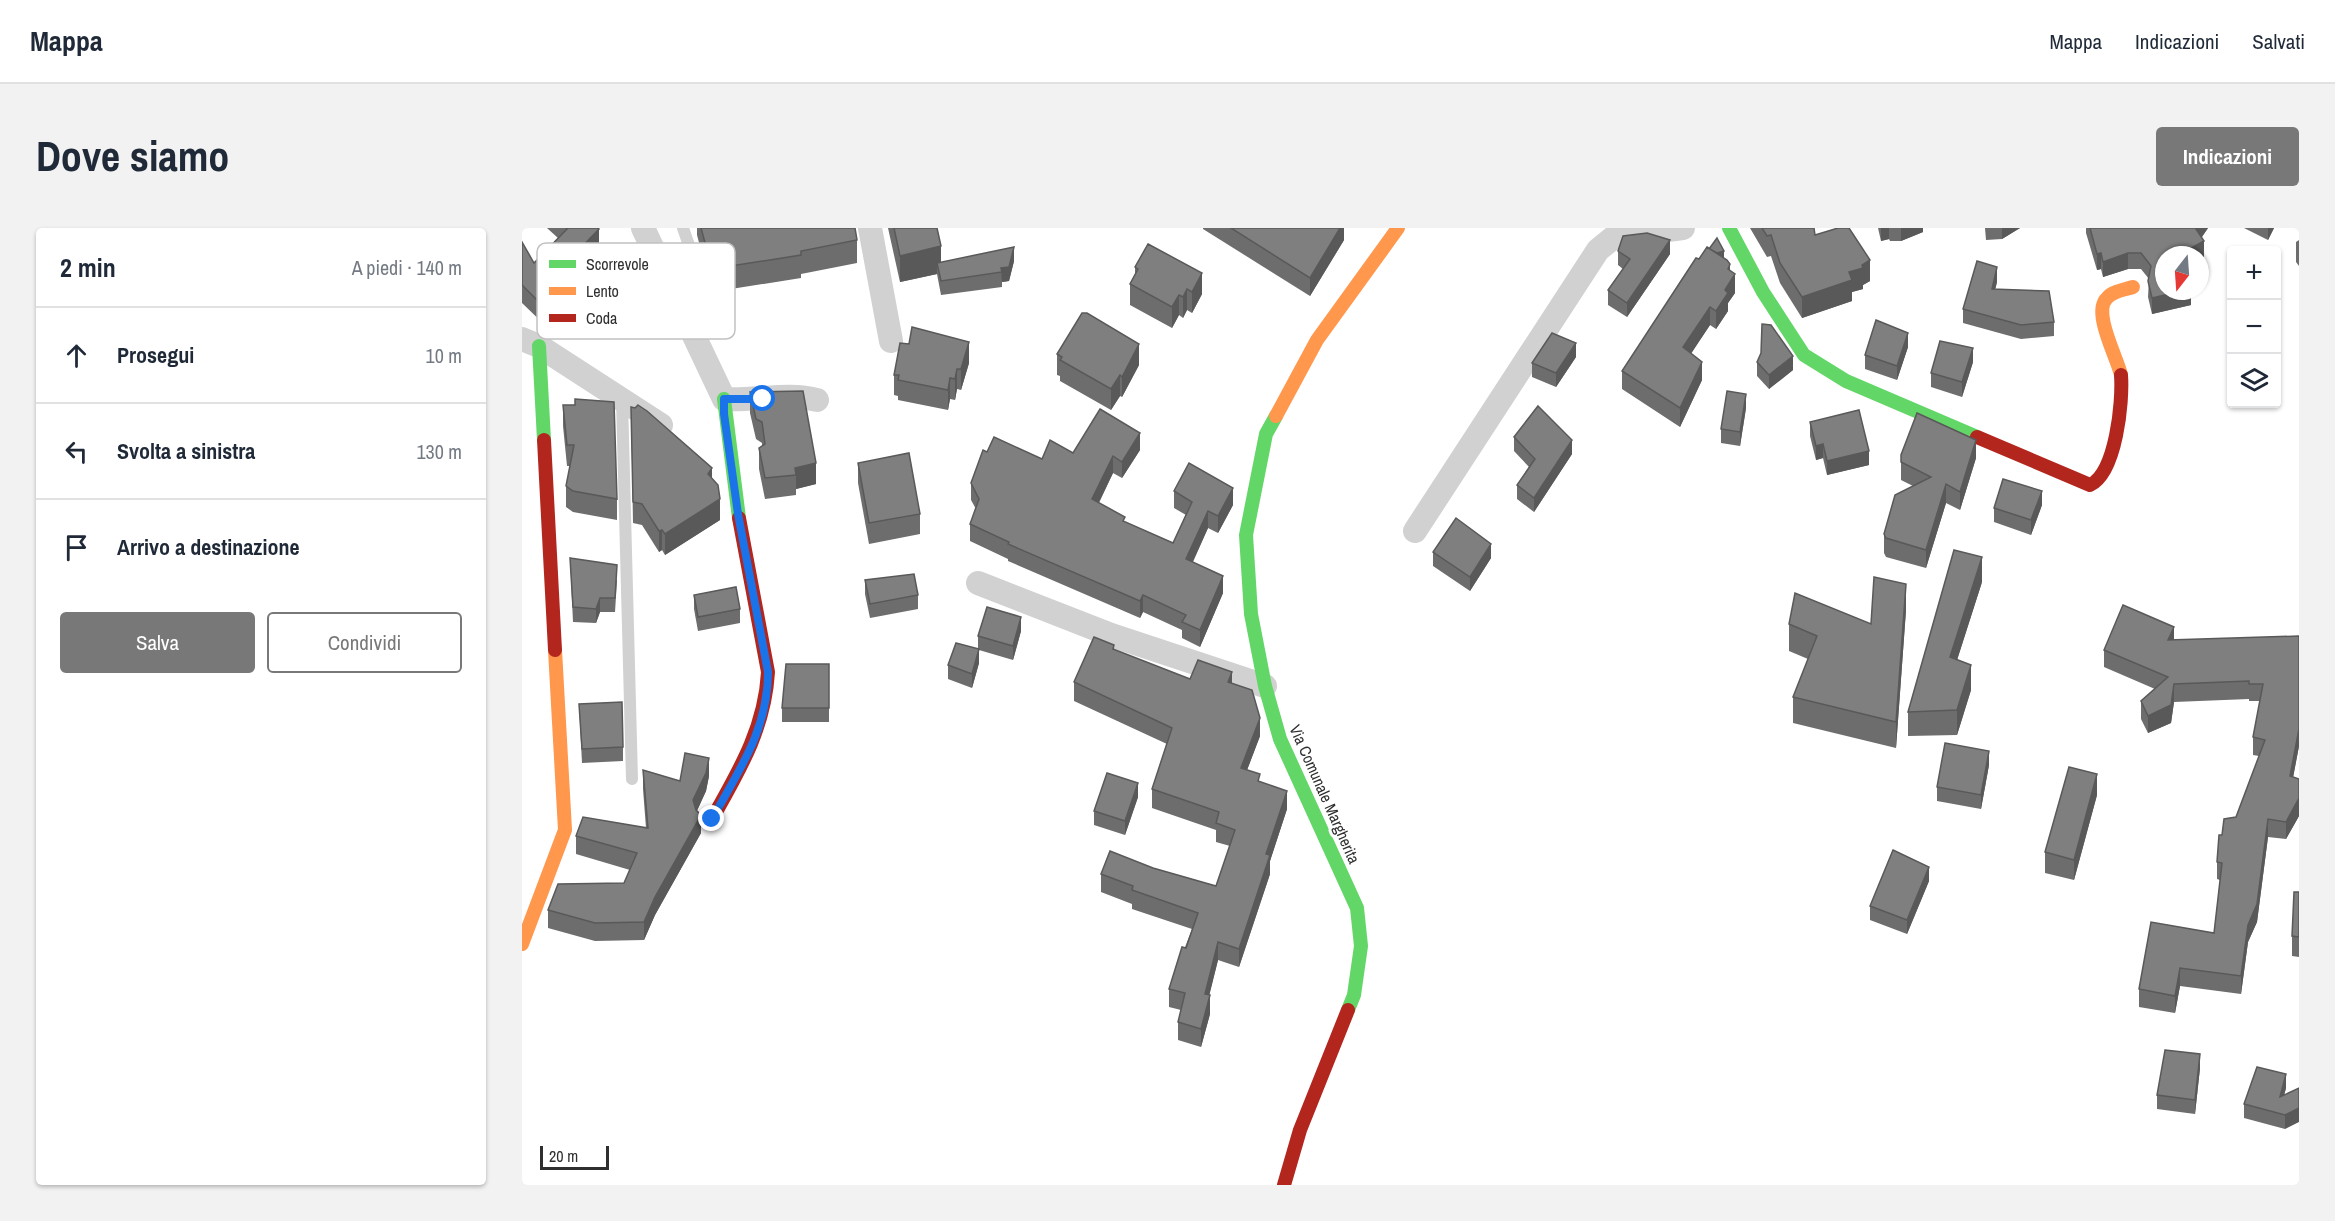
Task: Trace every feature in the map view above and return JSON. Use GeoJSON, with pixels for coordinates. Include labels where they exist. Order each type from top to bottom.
{"type":"FeatureCollection","features":[{"type":"Feature","properties":{"kind":"street"},"geometry":{"type":"LineString","coordinates":[[643,228],[650,243]]}},
{"type":"Feature","properties":{"kind":"street"},"geometry":{"type":"LineString","coordinates":[[870,228],[891,340]]}},
{"type":"Feature","properties":{"kind":"street","name":"Via Comunale Margherita"},"geometry":{"type":"LineString","coordinates":[[1284,1185],[1300,1130],[1354,994],[1361,946],[1357,908],[1280,739],[1265,686],[1251,614],[1246,535],[1266,434],[1317,340],[1398,228]]}},
{"type":"Feature","properties":{"kind":"street"},"geometry":{"type":"LineString","coordinates":[[1415,531],[1599,250],[1614,237],[1683,228]]}},
{"type":"Feature","properties":{"kind":"street"},"geometry":{"type":"LineString","coordinates":[[1729,228],[1763,292],[1804,355],[1846,381],[2090,485],[2098,482],[2108,468],[2120,392],[2121,375],[2101,313],[2104,301],[2113,294],[2133,287]]}},
{"type":"Feature","properties":{"kind":"street"},"geometry":{"type":"LineString","coordinates":[[696,339],[724,399],[735,490],[766,661],[768,699],[758,735],[712,819]]}},
{"type":"Feature","properties":{"kind":"street"},"geometry":{"type":"LineString","coordinates":[[531,342],[656,420],[682,444]]}},
{"type":"Feature","properties":{"kind":"street"},"geometry":{"type":"LineString","coordinates":[[522,944],[566,830],[531,342]]}},
{"type":"Feature","properties":{"kind":"street"},"geometry":{"type":"LineString","coordinates":[[724,399],[742,401],[802,396],[817,400]]}},
{"type":"Feature","properties":{"kind":"street"},"geometry":{"type":"LineString","coordinates":[[708,468],[735,490]]}},
{"type":"Feature","properties":{"kind":"street"},"geometry":{"type":"LineString","coordinates":[[978,583],[1111,635],[1265,686]]}},
{"type":"Feature","properties":{"kind":"lane"},"geometry":{"type":"LineString","coordinates":[[683,228],[688,243]]}},
{"type":"Feature","properties":{"kind":"lane"},"geometry":{"type":"LineString","coordinates":[[622,400],[632,779]]}},
{"type":"Feature","properties":{"kind":"building"},"geometry":{"type":"Polygon","coordinates":[[[701,228],[855,228],[857,240],[801,251],[801,255],[735,265],[735,243],[705,243],[701,228]]]}},
{"type":"Feature","properties":{"kind":"building"},"geometry":{"type":"Polygon","coordinates":[[[894,228],[937,228],[941,246],[900,256],[894,228]]]}},
{"type":"Feature","properties":{"kind":"building"},"geometry":{"type":"Polygon","coordinates":[[[1231,228],[1340,228],[1310,278],[1231,228]]]}},
{"type":"Feature","properties":{"kind":"building"},"geometry":{"type":"Polygon","coordinates":[[[1762,228],[1814,228],[1815,235],[1838,228],[1849,228],[1870,260],[1862,265],[1863,268],[1849,272],[1852,280],[1802,297],[1780,263],[1771,235],[1767,236],[1762,228]]]}},
{"type":"Feature","properties":{"kind":"building"},"geometry":{"type":"Polygon","coordinates":[[[2090,228],[2197,228],[2204,241],[2195,246],[2155,246],[2155,297],[2152,298],[2148,281],[2151,266],[2141,253],[2128,253],[2103,262],[2101,253],[2097,254],[2090,228]]]}},
{"type":"Feature","properties":{"kind":"building"},"geometry":{"type":"Polygon","coordinates":[[[567,229],[599,229],[585,243],[553,243],[567,229]]]}},
{"type":"Feature","properties":{"kind":"building"},"geometry":{"type":"Polygon","coordinates":[[[1647,233],[1670,240],[1627,303],[1608,290],[1630,259],[1618,251],[1623,236],[1647,233]]]}},
{"type":"Feature","properties":{"kind":"building"},"geometry":{"type":"Polygon","coordinates":[[[1717,238],[1724,251],[1717,253],[1709,249],[1717,238]]]}},
{"type":"Feature","properties":{"kind":"building"},"geometry":{"type":"Polygon","coordinates":[[[522,242],[534,263],[537,260],[537,300],[522,285],[522,242]]]}},
{"type":"Feature","properties":{"kind":"building"},"geometry":{"type":"Polygon","coordinates":[[[1148,244],[1202,273],[1192,292],[1187,289],[1183,297],[1179,295],[1172,307],[1130,284],[1138,269],[1135,267],[1148,244]]]}},
{"type":"Feature","properties":{"kind":"building"},"geometry":{"type":"Polygon","coordinates":[[[1014,247],[1009,267],[1001,268],[1002,272],[941,281],[937,263],[1014,247]]]}},
{"type":"Feature","properties":{"kind":"building"},"geometry":{"type":"Polygon","coordinates":[[[1707,247],[1727,260],[1730,264],[1728,269],[1735,274],[1725,290],[1728,293],[1716,311],[1710,307],[1683,347],[1702,362],[1680,408],[1622,371],[1696,258],[1699,259],[1707,247]]]}},
{"type":"Feature","properties":{"kind":"building"},"geometry":{"type":"Polygon","coordinates":[[[1977,261],[1997,267],[1992,289],[2049,291],[2054,322],[2021,325],[1963,309],[1977,261]]]}},
{"type":"Feature","properties":{"kind":"building"},"geometry":{"type":"Polygon","coordinates":[[[1082,313],[1087,313],[1139,344],[1122,377],[1120,375],[1111,389],[1060,360],[1062,357],[1057,354],[1082,313]]]}},
{"type":"Feature","properties":{"kind":"building"},"geometry":{"type":"Polygon","coordinates":[[[1876,320],[1908,333],[1897,366],[1865,355],[1876,320]]]}},
{"type":"Feature","properties":{"kind":"building"},"geometry":{"type":"Polygon","coordinates":[[[1762,324],[1771,325],[1793,356],[1769,375],[1757,362],[1761,353],[1762,324]]]}},
{"type":"Feature","properties":{"kind":"building"},"geometry":{"type":"Polygon","coordinates":[[[912,327],[969,342],[961,369],[957,369],[955,379],[950,378],[948,390],[898,380],[899,375],[894,375],[900,343],[909,344],[912,327]]]}},
{"type":"Feature","properties":{"kind":"building"},"geometry":{"type":"Polygon","coordinates":[[[1552,333],[1576,343],[1556,373],[1532,363],[1552,333]]]}},
{"type":"Feature","properties":{"kind":"building"},"geometry":{"type":"Polygon","coordinates":[[[1940,341],[1973,348],[1962,382],[1931,373],[1940,341]]]}},
{"type":"Feature","properties":{"kind":"building"},"geometry":{"type":"Polygon","coordinates":[[[803,391],[816,463],[795,468],[796,475],[765,478],[759,448],[765,444],[762,422],[756,419],[750,392],[803,391]]]}},
{"type":"Feature","properties":{"kind":"building"},"geometry":{"type":"Polygon","coordinates":[[[1727,391],[1746,394],[1740,432],[1721,429],[1727,391]]]}},
{"type":"Feature","properties":{"kind":"building"},"geometry":{"type":"Polygon","coordinates":[[[575,399],[614,402],[617,499],[573,491],[566,486],[574,445],[567,445],[563,405],[575,405],[575,399]]]}},
{"type":"Feature","properties":{"kind":"building"},"geometry":{"type":"Polygon","coordinates":[[[638,405],[712,468],[708,474],[718,485],[720,499],[665,534],[662,530],[659,531],[642,504],[633,502],[631,407],[635,408],[638,405]]]}},
{"type":"Feature","properties":{"kind":"building"},"geometry":{"type":"Polygon","coordinates":[[[1538,406],[1572,440],[1534,498],[1517,485],[1535,459],[1514,437],[1538,406]]]}},
{"type":"Feature","properties":{"kind":"building"},"geometry":{"type":"Polygon","coordinates":[[[1100,409],[1140,433],[1122,462],[1113,456],[1092,499],[1125,517],[1123,521],[1173,543],[1192,502],[1174,491],[1189,463],[1233,488],[1218,516],[1208,511],[1186,559],[1223,576],[1200,630],[1182,622],[1186,615],[1143,595],[1140,601],[1008,544],[1009,542],[970,524],[979,499],[971,483],[983,450],[987,452],[994,437],[1042,459],[1050,440],[1073,453],[1100,409]]]}},
{"type":"Feature","properties":{"kind":"building"},"geometry":{"type":"Polygon","coordinates":[[[1859,410],[1869,451],[1827,461],[1823,444],[1816,446],[1810,422],[1859,410]]]}},
{"type":"Feature","properties":{"kind":"building"},"geometry":{"type":"Polygon","coordinates":[[[1917,413],[1976,440],[1960,492],[1946,484],[1926,550],[1886,538],[1884,534],[1895,495],[1931,477],[1901,462],[1901,455],[1917,413]]]}},
{"type":"Feature","properties":{"kind":"building"},"geometry":{"type":"Polygon","coordinates":[[[909,453],[920,514],[869,523],[858,463],[909,453]]]}},
{"type":"Feature","properties":{"kind":"building"},"geometry":{"type":"Polygon","coordinates":[[[2003,479],[2042,491],[2031,520],[1994,508],[2003,479]]]}},
{"type":"Feature","properties":{"kind":"building"},"geometry":{"type":"Polygon","coordinates":[[[1456,518],[1491,544],[1470,577],[1433,552],[1456,518]]]}},
{"type":"Feature","properties":{"kind":"building"},"geometry":{"type":"Polygon","coordinates":[[[1954,550],[1982,557],[1950,657],[1971,665],[1957,710],[1908,712],[1954,550]]]}},
{"type":"Feature","properties":{"kind":"building"},"geometry":{"type":"Polygon","coordinates":[[[570,558],[617,565],[615,598],[600,598],[596,609],[573,607],[570,558]]]}},
{"type":"Feature","properties":{"kind":"building"},"geometry":{"type":"Polygon","coordinates":[[[914,574],[918,595],[870,604],[865,580],[914,574]]]}},
{"type":"Feature","properties":{"kind":"building"},"geometry":{"type":"Polygon","coordinates":[[[1874,577],[1906,584],[1896,722],[1793,697],[1817,636],[1789,624],[1795,593],[1871,624],[1874,577]]]}},
{"type":"Feature","properties":{"kind":"building"},"geometry":{"type":"Polygon","coordinates":[[[736,587],[740,609],[698,617],[694,595],[736,587]]]}},
{"type":"Feature","properties":{"kind":"building"},"geometry":{"type":"Polygon","coordinates":[[[2123,605],[2174,627],[2168,640],[2299,636],[2299,729],[2290,776],[2299,779],[2299,798],[2286,822],[2268,819],[2257,904],[2248,925],[2241,976],[2180,968],[2175,996],[2139,989],[2151,922],[2214,933],[2222,863],[2217,862],[2219,835],[2222,835],[2224,819],[2236,817],[2265,740],[2253,737],[2263,684],[2249,684],[2249,681],[2174,684],[2171,705],[2148,716],[2141,701],[2168,677],[2104,650],[2123,605]]]}},
{"type":"Feature","properties":{"kind":"building"},"geometry":{"type":"Polygon","coordinates":[[[987,607],[1021,617],[1013,646],[978,636],[987,607]]]}},
{"type":"Feature","properties":{"kind":"building"},"geometry":{"type":"Polygon","coordinates":[[[1094,637],[1114,645],[1113,649],[1190,679],[1198,660],[1232,672],[1228,682],[1252,690],[1260,718],[1241,768],[1260,774],[1258,781],[1287,791],[1266,854],[1270,855],[1239,949],[1218,942],[1205,994],[1210,995],[1201,1029],[1178,1022],[1185,993],[1169,989],[1182,947],[1186,948],[1198,913],[1132,890],[1133,886],[1101,874],[1110,851],[1153,868],[1216,886],[1235,830],[1216,823],[1219,812],[1152,789],[1172,728],[1074,682],[1094,637]]]}},
{"type":"Feature","properties":{"kind":"building"},"geometry":{"type":"Polygon","coordinates":[[[956,643],[979,649],[972,674],[948,665],[956,643]]]}},
{"type":"Feature","properties":{"kind":"building"},"geometry":{"type":"Polygon","coordinates":[[[786,664],[829,664],[829,708],[782,708],[786,664]]]}},
{"type":"Feature","properties":{"kind":"building"},"geometry":{"type":"Polygon","coordinates":[[[622,702],[623,747],[582,749],[579,704],[622,702]]]}},
{"type":"Feature","properties":{"kind":"building"},"geometry":{"type":"Polygon","coordinates":[[[1945,743],[1989,751],[1981,795],[1937,787],[1945,743]]]}},
{"type":"Feature","properties":{"kind":"building"},"geometry":{"type":"Polygon","coordinates":[[[685,753],[709,758],[706,773],[693,800],[696,810],[701,815],[655,897],[644,922],[595,923],[548,910],[558,884],[624,883],[637,853],[576,836],[583,817],[648,828],[643,770],[680,781],[685,753]]]}},
{"type":"Feature","properties":{"kind":"building"},"geometry":{"type":"Polygon","coordinates":[[[2069,767],[2097,774],[2074,860],[2045,852],[2069,767]]]}},
{"type":"Feature","properties":{"kind":"building"},"geometry":{"type":"Polygon","coordinates":[[[1107,773],[1138,783],[1125,821],[1094,811],[1107,773]]]}},
{"type":"Feature","properties":{"kind":"building"},"geometry":{"type":"Polygon","coordinates":[[[1893,850],[1929,867],[1907,920],[1870,906],[1893,850]]]}},
{"type":"Feature","properties":{"kind":"building"},"geometry":{"type":"Polygon","coordinates":[[[2294,892],[2299,892],[2299,937],[2292,936],[2294,892]]]}},
{"type":"Feature","properties":{"kind":"building"},"geometry":{"type":"Polygon","coordinates":[[[2165,1050],[2200,1054],[2195,1100],[2157,1095],[2165,1050]]]}},
{"type":"Feature","properties":{"kind":"building"},"geometry":{"type":"Polygon","coordinates":[[[2257,1067],[2286,1074],[2280,1097],[2299,1088],[2299,1108],[2285,1115],[2244,1104],[2257,1067]]]}},
{"type":"Feature","properties":{"kind":"traffic: fast"},"geometry":{"type":"LineString","coordinates":[[1729,228],[1763,292],[1804,355],[1846,381],[1977,437]]}},
{"type":"Feature","properties":{"kind":"traffic: fast"},"geometry":{"type":"LineString","coordinates":[[539,346],[544,440]]}},
{"type":"Feature","properties":{"kind":"traffic: fast"},"geometry":{"type":"LineString","coordinates":[[724,399],[739,518]]}},
{"type":"Feature","properties":{"kind":"traffic: fast"},"geometry":{"type":"LineString","coordinates":[[1276,416],[1266,434],[1246,535],[1251,614],[1265,686],[1280,739],[1357,908],[1361,946],[1354,995],[1348,1010]]}},
{"type":"Feature","properties":{"kind":"traffic: slow"},"geometry":{"type":"LineString","coordinates":[[1276,416],[1317,340],[1398,228]]}},
{"type":"Feature","properties":{"kind":"traffic: slow"},"geometry":{"type":"LineString","coordinates":[[2121,375],[2104,324],[2103,305],[2112,294],[2133,287]]}},
{"type":"Feature","properties":{"kind":"traffic: slow"},"geometry":{"type":"LineString","coordinates":[[522,944],[565,830],[555,650]]}},
{"type":"Feature","properties":{"kind":"traffic: jam"},"geometry":{"type":"LineString","coordinates":[[1977,437],[2090,485],[2099,478],[2112,452],[2121,402],[2121,375]]}},
{"type":"Feature","properties":{"kind":"traffic: jam"},"geometry":{"type":"LineString","coordinates":[[544,440],[555,650]]}},
{"type":"Feature","properties":{"kind":"traffic: jam"},"geometry":{"type":"LineString","coordinates":[[712,819],[741,766],[756,730],[762,712],[768,672],[739,518]]}},
{"type":"Feature","properties":{"kind":"traffic: jam"},"geometry":{"type":"LineString","coordinates":[[1284,1185],[1300,1130],[1348,1010]]}},
{"type":"Feature","properties":{"kind":"route"},"geometry":{"type":"LineString","coordinates":[[712,819],[758,735],[768,699],[768,672],[738,514],[724,414],[724,399],[742,401],[763,399]]}}]}
